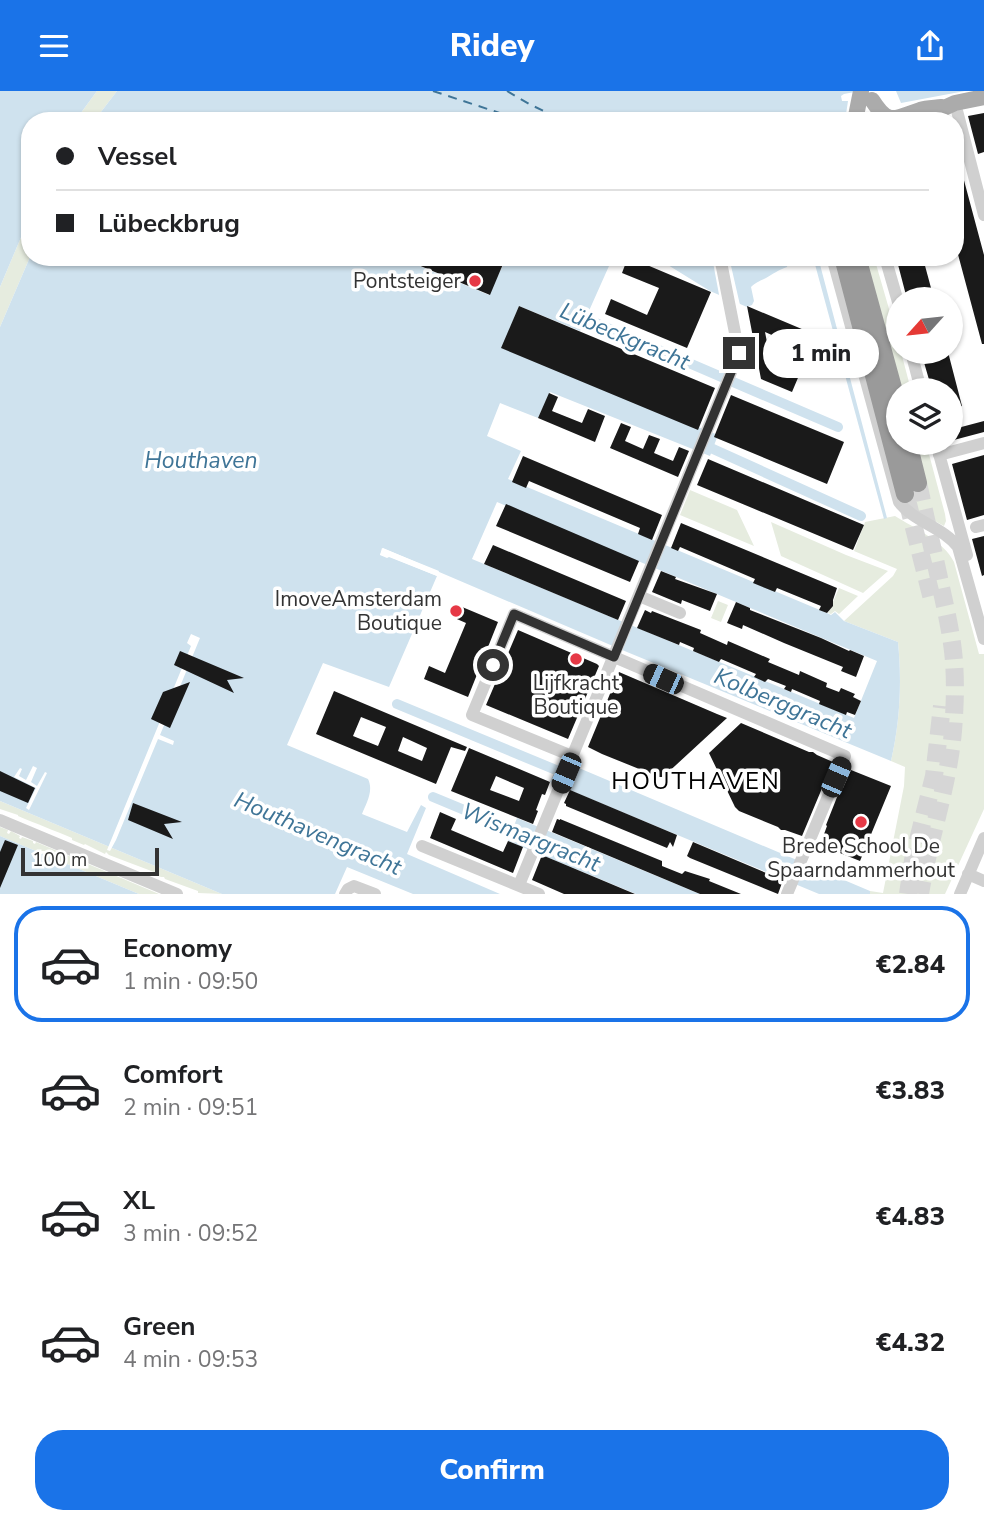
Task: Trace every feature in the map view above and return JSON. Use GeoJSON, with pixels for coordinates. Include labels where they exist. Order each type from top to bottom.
{"type":"FeatureCollection","features":[{"type":"Feature","properties":{"kind":"highway"},"geometry":{"type":"LineString","coordinates":[[846,266],[886,401]]}},
{"type":"Feature","properties":{"kind":"highway"},"geometry":{"type":"LineString","coordinates":[[859,266],[890,378]]}},
{"type":"Feature","properties":{"kind":"highway"},"geometry":{"type":"LineString","coordinates":[[902,455],[912,488],[909,455]]}},
{"type":"Feature","properties":{"kind":"main road"},"geometry":{"type":"LineString","coordinates":[[868,94],[880,112]]}},
{"type":"Feature","properties":{"kind":"main road"},"geometry":{"type":"LineString","coordinates":[[859,112],[868,94]]}},
{"type":"Feature","properties":{"kind":"main road"},"geometry":{"type":"LineString","coordinates":[[867,112],[868,94]]}},
{"type":"Feature","properties":{"kind":"main road"},"geometry":{"type":"LineString","coordinates":[[914,112],[984,97]]}},
{"type":"Feature","properties":{"kind":"main road"},"geometry":{"type":"LineString","coordinates":[[935,112],[948,105]]}},
{"type":"Feature","properties":{"kind":"street"},"geometry":{"type":"LineString","coordinates":[[948,105],[950,112]]}},
{"type":"Feature","properties":{"kind":"street"},"geometry":{"type":"LineString","coordinates":[[964,154],[984,215]]}},
{"type":"Feature","properties":{"kind":"street"},"geometry":{"type":"LineString","coordinates":[[519,885],[739,353],[722,266]]}},
{"type":"Feature","properties":{"kind":"street"},"geometry":{"type":"LineString","coordinates":[[834,266],[899,502],[907,512],[958,547],[984,639]]}},
{"type":"Feature","properties":{"kind":"street"},"geometry":{"type":"LineString","coordinates":[[887,266],[893,287]]}},
{"type":"Feature","properties":{"kind":"street"},"geometry":{"type":"LineString","coordinates":[[963,448],[984,443]]}},
{"type":"Feature","properties":{"kind":"street"},"geometry":{"type":"LineString","coordinates":[[939,455],[984,616]]}},
{"type":"Feature","properties":{"kind":"street"},"geometry":{"type":"LineString","coordinates":[[639,596],[680,613]]}},
{"type":"Feature","properties":{"kind":"street"},"geometry":{"type":"LineString","coordinates":[[572,758],[472,715],[514,614],[615,654],[845,756],[789,890]]}},
{"type":"Feature","properties":{"kind":"street"},"geometry":{"type":"LineString","coordinates":[[0,820],[177,894]]}},
{"type":"Feature","properties":{"kind":"street"},"geometry":{"type":"LineString","coordinates":[[960,894],[976,878],[984,838]]}},
{"type":"Feature","properties":{"kind":"street"},"geometry":{"type":"LineString","coordinates":[[422,846],[540,894]]}},
{"type":"Feature","properties":{"kind":"street"},"geometry":{"type":"LineString","coordinates":[[967,894],[984,857]]}},
{"type":"Feature","properties":{"kind":"street"},"geometry":{"type":"LineString","coordinates":[[345,894],[354,886],[375,894]]}},
{"type":"Feature","properties":{"kind":"shaded area"},"geometry":{"type":"Polygon","coordinates":[[[97,91],[117,91],[101,112],[82,112],[97,91]]]}},
{"type":"Feature","properties":{"kind":"shaded area"},"geometry":{"type":"Polygon","coordinates":[[[21,237],[21,266],[26,266],[0,327],[0,287],[21,237]]]}},
{"type":"Feature","properties":{"kind":"shaded area"},"geometry":{"type":"Polygon","coordinates":[[[865,266],[877,266],[886,299],[886,342],[865,266]]]}},
{"type":"Feature","properties":{"kind":"shaded area"},"geometry":{"type":"Polygon","coordinates":[[[892,364],[904,364],[908,378],[896,378],[892,364]]]}},
{"type":"Feature","properties":{"kind":"shaded area"},"geometry":{"type":"Polygon","coordinates":[[[916,455],[929,455],[945,514],[944,526],[907,506],[903,501],[922,486],[916,455]]]}},
{"type":"Feature","properties":{"kind":"shaded area"},"geometry":{"type":"Polygon","coordinates":[[[690,490],[737,510],[754,546],[680,515],[690,490]]]}},
{"type":"Feature","properties":{"kind":"shaded area"},"geometry":{"type":"Polygon","coordinates":[[[895,516],[928,536],[949,554],[954,562],[979,654],[984,654],[984,809],[945,894],[870,894],[870,891],[883,893],[904,786],[905,767],[891,761],[899,702],[898,642],[844,621],[893,576],[897,569],[854,551],[865,522],[895,516]]]}},
{"type":"Feature","properties":{"kind":"shaded area"},"geometry":{"type":"Polygon","coordinates":[[[771,522],[888,571],[863,593],[781,556],[771,522]]]}},
{"type":"Feature","properties":{"kind":"shaded area"},"geometry":{"type":"Polygon","coordinates":[[[839,588],[858,596],[839,614],[835,611],[828,613],[839,588]]]}},
{"type":"Feature","properties":{"kind":"shaded area"},"geometry":{"type":"Polygon","coordinates":[[[718,601],[728,605],[721,622],[711,618],[718,601]]]}},
{"type":"Feature","properties":{"kind":"shaded area"},"geometry":{"type":"Polygon","coordinates":[[[0,801],[222,894],[198,893],[154,872],[0,809],[0,801]]]}},
{"type":"Feature","properties":{"kind":"shaded area"},"geometry":{"type":"Polygon","coordinates":[[[0,827],[8,830],[9,834],[11,831],[21,839],[22,837],[35,844],[36,842],[159,894],[139,894],[0,836],[0,827]]]}},
{"type":"Feature","properties":{"kind":"water"},"geometry":{"type":"Polygon","coordinates":[[[0,91],[97,91],[82,112],[21,112],[21,237],[0,287],[0,91]]]}},
{"type":"Feature","properties":{"kind":"water"},"geometry":{"type":"Polygon","coordinates":[[[117,91],[860,91],[841,96],[842,101],[848,101],[846,112],[101,112],[117,91]]]}},
{"type":"Feature","properties":{"kind":"water"},"geometry":{"type":"Polygon","coordinates":[[[896,91],[965,91],[901,103],[896,91]]]}},
{"type":"Feature","properties":{"kind":"water","name":"Houthaven"},"geometry":{"type":"Polygon","coordinates":[[[26,266],[420,266],[489,295],[503,266],[609,266],[580,331],[519,306],[502,348],[718,435],[710,456],[550,392],[538,418],[500,403],[487,436],[521,451],[508,479],[831,615],[835,612],[844,621],[898,642],[899,702],[891,761],[383,548],[380,555],[437,576],[389,687],[323,663],[287,745],[368,779],[370,793],[362,814],[407,832],[421,805],[426,808],[407,854],[500,894],[413,894],[347,867],[335,894],[222,894],[0,801],[0,327],[26,266]],[[497,502],[472,559],[854,718],[877,661],[497,502]]]}},
{"type":"Feature","properties":{"kind":"water"},"geometry":{"type":"Polygon","coordinates":[[[670,266],[787,266],[751,287],[754,301],[747,307],[710,291],[670,266]]]}},
{"type":"Feature","properties":{"kind":"water"},"geometry":{"type":"Polygon","coordinates":[[[815,266],[820,266],[887,518],[884,519],[815,266]]]}},
{"type":"Feature","properties":{"kind":"water"},"geometry":{"type":"Polygon","coordinates":[[[560,760],[870,891],[870,894],[819,894],[550,782],[560,760]]]}},
{"type":"Feature","properties":{"kind":"water"},"geometry":{"type":"Polygon","coordinates":[[[517,818],[700,894],[636,894],[508,841],[517,818]]]}},
{"type":"Feature","properties":{"kind":"water"},"geometry":{"type":"Polygon","coordinates":[[[0,836],[139,894],[0,894],[0,836]]]}},
{"type":"Feature","properties":{"kind":"pier"},"geometry":{"type":"Polygon","coordinates":[[[714,266],[731,266],[740,305],[735,306],[720,300],[714,266]]]}},
{"type":"Feature","properties":{"kind":"pier"},"geometry":{"type":"Polygon","coordinates":[[[382,548],[439,571],[437,576],[380,555],[382,548]]]}},
{"type":"Feature","properties":{"kind":"pier"},"geometry":{"type":"Polygon","coordinates":[[[191,634],[200,638],[160,735],[174,741],[173,745],[158,739],[116,840],[110,851],[107,850],[191,646],[187,643],[191,634]]]}},
{"type":"Feature","properties":{"kind":"pier"},"geometry":{"type":"Polygon","coordinates":[[[33,766],[37,768],[31,782],[37,786],[45,772],[47,773],[29,810],[26,808],[36,788],[14,777],[20,768],[22,769],[19,776],[26,780],[33,766]]]}},
{"type":"Feature","properties":{"kind":"building"},"geometry":{"type":"Polygon","coordinates":[[[984,113],[984,152],[978,154],[968,116],[984,113]]]}},
{"type":"Feature","properties":{"kind":"building"},"geometry":{"type":"Polygon","coordinates":[[[964,180],[984,255],[982,344],[961,266],[964,266],[964,180]]]}},
{"type":"Feature","properties":{"kind":"building"},"geometry":{"type":"Polygon","coordinates":[[[421,266],[502,266],[490,295],[421,266]]]}},
{"type":"Feature","properties":{"kind":"building"},"geometry":{"type":"Polygon","coordinates":[[[625,266],[649,266],[711,292],[687,348],[605,314],[611,299],[647,315],[659,288],[622,273],[625,266]]]}},
{"type":"Feature","properties":{"kind":"building"},"geometry":{"type":"Polygon","coordinates":[[[898,266],[925,266],[931,287],[904,287],[898,266]]]}},
{"type":"Feature","properties":{"kind":"building"},"geometry":{"type":"Polygon","coordinates":[[[519,306],[715,388],[698,430],[501,348],[519,306]]]}},
{"type":"Feature","properties":{"kind":"building"},"geometry":{"type":"Polygon","coordinates":[[[747,306],[816,335],[808,355],[795,349],[797,346],[765,332],[772,368],[785,373],[788,367],[800,373],[792,392],[761,379],[747,306]]]}},
{"type":"Feature","properties":{"kind":"building"},"geometry":{"type":"Polygon","coordinates":[[[924,364],[951,364],[955,378],[929,378],[924,364]]]}},
{"type":"Feature","properties":{"kind":"building"},"geometry":{"type":"Polygon","coordinates":[[[549,393],[558,397],[552,411],[582,423],[588,409],[605,416],[595,442],[538,418],[549,393]]]}},
{"type":"Feature","properties":{"kind":"building"},"geometry":{"type":"Polygon","coordinates":[[[731,395],[844,442],[827,484],[714,437],[731,395]]]}},
{"type":"Feature","properties":{"kind":"building"},"geometry":{"type":"Polygon","coordinates":[[[984,421],[984,432],[963,438],[963,427],[984,421]]]}},
{"type":"Feature","properties":{"kind":"building"},"geometry":{"type":"Polygon","coordinates":[[[621,423],[631,427],[625,441],[643,449],[649,435],[660,439],[654,453],[673,461],[679,447],[689,451],[678,477],[610,448],[621,423]]]}},
{"type":"Feature","properties":{"kind":"building"},"geometry":{"type":"Polygon","coordinates":[[[984,455],[984,515],[967,520],[952,464],[984,455]]]}},
{"type":"Feature","properties":{"kind":"building"},"geometry":{"type":"Polygon","coordinates":[[[523,456],[662,515],[652,540],[638,534],[640,528],[529,481],[526,488],[512,482],[523,456]]]}},
{"type":"Feature","properties":{"kind":"building"},"geometry":{"type":"Polygon","coordinates":[[[708,459],[864,525],[853,550],[697,485],[708,459]]]}},
{"type":"Feature","properties":{"kind":"building"},"geometry":{"type":"Polygon","coordinates":[[[506,504],[639,561],[630,582],[496,526],[506,504]]]}},
{"type":"Feature","properties":{"kind":"building"},"geometry":{"type":"Polygon","coordinates":[[[681,523],[837,588],[833,606],[827,613],[819,610],[821,606],[777,588],[775,592],[753,583],[755,579],[680,547],[678,551],[671,548],[681,523]]]}},
{"type":"Feature","properties":{"kind":"building"},"geometry":{"type":"Polygon","coordinates":[[[984,536],[984,575],[982,576],[972,539],[984,536]]]}},
{"type":"Feature","properties":{"kind":"building"},"geometry":{"type":"Polygon","coordinates":[[[493,545],[626,601],[618,620],[484,564],[493,545]]]}},
{"type":"Feature","properties":{"kind":"building"},"geometry":{"type":"Polygon","coordinates":[[[661,571],[717,594],[710,611],[682,600],[681,604],[652,592],[661,571]]]}},
{"type":"Feature","properties":{"kind":"building"},"geometry":{"type":"Polygon","coordinates":[[[736,602],[864,656],[856,677],[841,671],[843,667],[743,625],[742,629],[727,623],[736,602]]]}},
{"type":"Feature","properties":{"kind":"building"},"geometry":{"type":"Polygon","coordinates":[[[455,604],[498,622],[468,697],[424,679],[429,666],[445,673],[466,623],[450,616],[455,604]]]}},
{"type":"Feature","properties":{"kind":"building"},"geometry":{"type":"Polygon","coordinates":[[[645,610],[701,630],[700,633],[727,645],[728,641],[799,675],[800,671],[827,683],[826,687],[839,692],[841,688],[855,694],[853,697],[861,701],[855,715],[847,712],[846,715],[792,689],[791,692],[784,689],[786,686],[768,679],[765,682],[754,677],[756,674],[721,659],[719,662],[680,642],[679,645],[637,628],[645,610]]]}},
{"type":"Feature","properties":{"kind":"building"},"geometry":{"type":"Polygon","coordinates":[[[518,630],[599,666],[568,739],[486,705],[518,630]]]}},
{"type":"Feature","properties":{"kind":"building"},"geometry":{"type":"Polygon","coordinates":[[[180,651],[244,678],[227,680],[234,693],[174,665],[180,651]]]}},
{"type":"Feature","properties":{"kind":"building"},"geometry":{"type":"Polygon","coordinates":[[[619,672],[727,718],[663,777],[602,754],[588,747],[619,672]]]}},
{"type":"Feature","properties":{"kind":"building"},"geometry":{"type":"Polygon","coordinates":[[[190,682],[170,728],[151,719],[163,692],[190,682]]]}},
{"type":"Feature","properties":{"kind":"building"},"geometry":{"type":"Polygon","coordinates":[[[334,691],[467,747],[465,751],[451,747],[436,784],[316,734],[334,691]],[[361,717],[353,736],[378,746],[386,727],[361,717]],[[403,737],[398,751],[422,761],[427,748],[403,737]]]}},
{"type":"Feature","properties":{"kind":"building"},"geometry":{"type":"Polygon","coordinates":[[[741,723],[833,762],[802,836],[781,830],[735,807],[709,753],[741,723]]]}},
{"type":"Feature","properties":{"kind":"building"},"geometry":{"type":"Polygon","coordinates":[[[469,748],[550,782],[545,795],[542,794],[533,824],[451,791],[469,748]],[[496,776],[490,790],[519,801],[524,788],[496,776]]]}},
{"type":"Feature","properties":{"kind":"building","name":"Brede School De Spaarndammerhout"},"geometry":{"type":"Polygon","coordinates":[[[851,770],[891,786],[860,861],[820,845],[841,787],[843,788],[851,770]]]}},
{"type":"Feature","properties":{"kind":"building"},"geometry":{"type":"Polygon","coordinates":[[[0,771],[35,788],[28,803],[0,791],[0,771]]]}},
{"type":"Feature","properties":{"kind":"building"},"geometry":{"type":"Polygon","coordinates":[[[570,790],[677,835],[673,847],[670,842],[667,848],[566,806],[564,803],[570,790]]]}},
{"type":"Feature","properties":{"kind":"building"},"geometry":{"type":"Polygon","coordinates":[[[133,803],[182,822],[164,824],[173,839],[128,820],[133,803]]]}},
{"type":"Feature","properties":{"kind":"building"},"geometry":{"type":"Polygon","coordinates":[[[440,812],[456,819],[451,830],[503,852],[508,841],[523,847],[513,873],[430,838],[440,812]]]}},
{"type":"Feature","properties":{"kind":"building"},"geometry":{"type":"Polygon","coordinates":[[[557,819],[662,861],[662,866],[682,874],[685,871],[710,879],[709,881],[741,894],[700,894],[552,832],[557,819]]]}},
{"type":"Feature","properties":{"kind":"building"},"geometry":{"type":"Polygon","coordinates":[[[5,840],[18,845],[0,888],[0,852],[5,840]]]}},
{"type":"Feature","properties":{"kind":"building"},"geometry":{"type":"Polygon","coordinates":[[[693,842],[783,880],[778,894],[690,858],[687,856],[693,842]]]}},
{"type":"Feature","properties":{"kind":"building"},"geometry":{"type":"Polygon","coordinates":[[[542,855],[635,894],[564,894],[532,880],[542,855]]]}},
{"type":"Feature","properties":{"kind":"waterway","name":"Lübeckgracht"},"geometry":{"type":"LineString","coordinates":[[575,314],[838,427]]}},
{"type":"Feature","properties":{"kind":"waterway"},"geometry":{"type":"LineString","coordinates":[[702,444],[861,516]]}},
{"type":"Feature","properties":{"kind":"waterway"},"geometry":{"type":"LineString","coordinates":[[397,704],[568,775]]}},
{"type":"Feature","properties":{"kind":"waterway","name":"Wismargracht"},"geometry":{"type":"LineString","coordinates":[[433,797],[522,834]]}},
{"type":"Feature","properties":{"kind":"ferry route"},"geometry":{"type":"LineString","coordinates":[[433,91],[497,112]]}},
{"type":"Feature","properties":{"kind":"ferry route"},"geometry":{"type":"LineString","coordinates":[[507,91],[546,112]]}},
{"type":"Feature","properties":{"kind":"tunnel"},"geometry":{"type":"LineString","coordinates":[[918,483],[949,623],[955,681],[951,752],[920,894]]}},
{"type":"Feature","properties":{"kind":"tunnel"},"geometry":{"type":"LineString","coordinates":[[907,500],[932,599]]}},
{"type":"Feature","properties":{"kind":"tunnel"},"geometry":{"type":"LineString","coordinates":[[908,894],[913,860],[934,776],[942,706]]}},
{"type":"Feature","properties":{"kind":"place","name":"Pontsteiger"},"geometry":{"type":"Point","coordinates":[475,281]}},
{"type":"Feature","properties":{"kind":"place","name":"ImoveAmsterdam Boutique"},"geometry":{"type":"Point","coordinates":[456,611]}},
{"type":"Feature","properties":{"kind":"place","name":"Lijfkracht Boutique"},"geometry":{"type":"Point","coordinates":[576,659]}},
{"type":"Feature","properties":{"kind":"place","name":"Brede School De Spaarndammerhout"},"geometry":{"type":"Point","coordinates":[861,822]}},
{"type":"Feature","properties":{"kind":"district","name":"HOUTHAVEN"},"geometry":{"type":"Point","coordinates":[696,781]}},
{"type":"Feature","properties":{"kind":"route"},"geometry":{"type":"LineString","coordinates":[[493,665],[514,614],[614,657],[739,353]]}},
{"type":"Feature","properties":{"kind":"water label","name":"Kolberggracht"},"geometry":{"type":"Point","coordinates":[783,703]}},
{"type":"Feature","properties":{"kind":"water label","name":"Houthavengracht"},"geometry":{"type":"Point","coordinates":[318,833]}}]}
